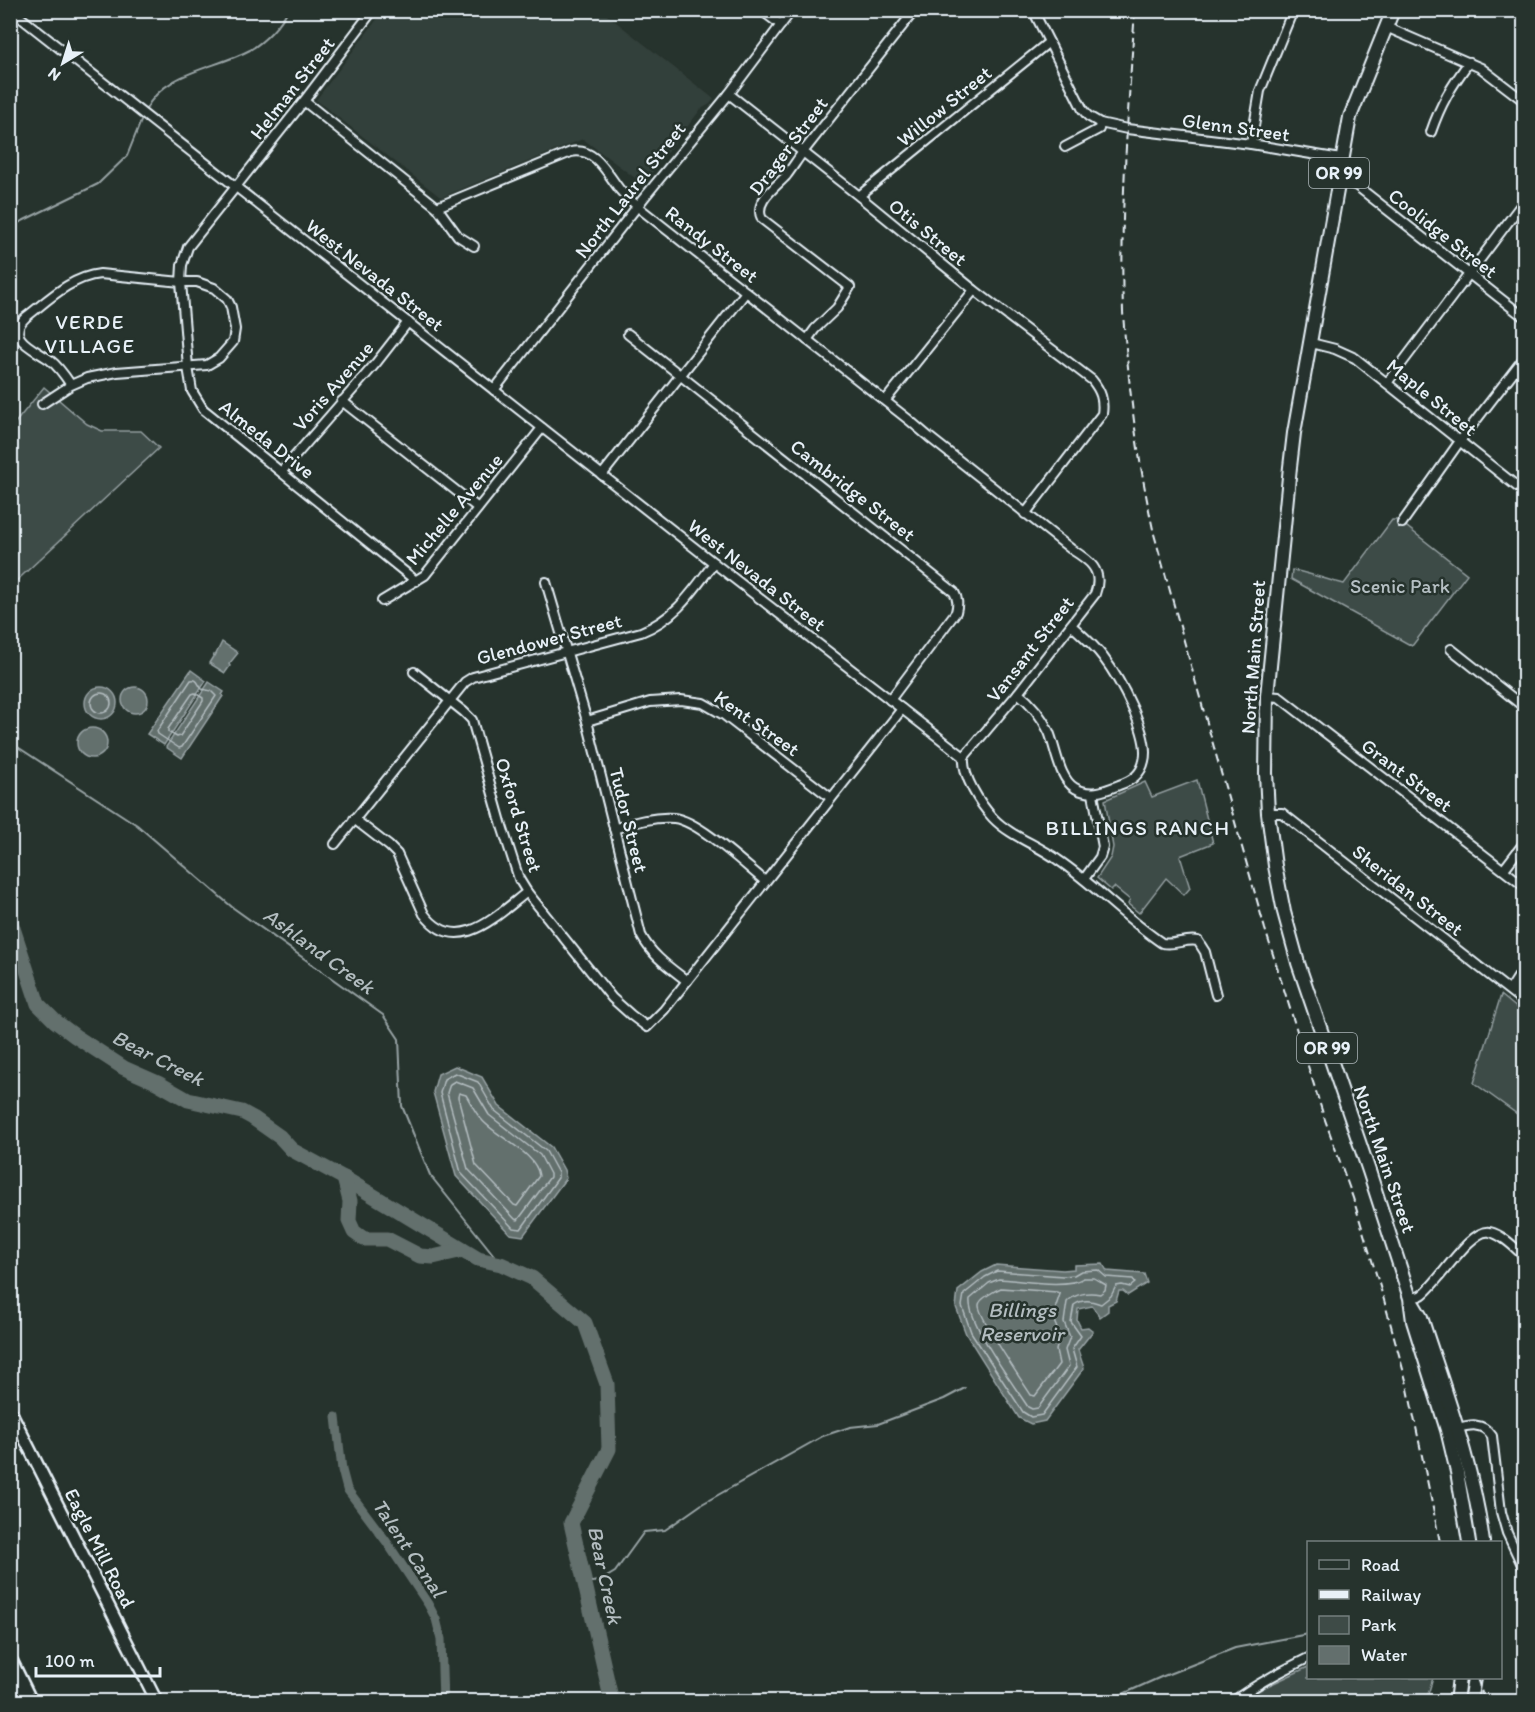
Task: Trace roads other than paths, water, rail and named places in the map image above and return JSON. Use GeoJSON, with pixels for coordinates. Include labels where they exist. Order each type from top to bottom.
{"type":"FeatureCollection","features":[{"type":"Feature","properties":{"kind":"highway"},"geometry":{"type":"LineString","coordinates":[[10,1663],[29,1701]]}},
{"type":"Feature","properties":{"kind":"main road","name":"North Main Street"},"geometry":{"type":"LineString","coordinates":[[1392,10],[1350,117],[1290,467],[1268,696],[1266,773],[1268,813],[1275,866],[1284,912],[1298,963],[1410,1298],[1413,1321],[1453,1429]]}},
{"type":"Feature","properties":{"kind":"main road","name":"OR 99"},"geometry":{"type":"LineString","coordinates":[[1453,1429],[1457,1472],[1469,1541]]}},
{"type":"Feature","properties":{"kind":"main road","name":"OR 99"},"geometry":{"type":"LineString","coordinates":[[1453,1429],[1472,1479],[1483,1541]]}},
{"type":"Feature","properties":{"kind":"main road"},"geometry":{"type":"LineString","coordinates":[[1455,1701],[1460,1679]]}},
{"type":"Feature","properties":{"kind":"main road"},"geometry":{"type":"LineString","coordinates":[[1470,1701],[1474,1679]]}},
{"type":"Feature","properties":{"kind":"street","name":"West Nevada Street"},"geometry":{"type":"LineString","coordinates":[[11,10],[152,123],[236,186],[964,757]]}},
{"type":"Feature","properties":{"kind":"street","name":"Helman Street"},"geometry":{"type":"LineString","coordinates":[[236,186],[373,10]]}},
{"type":"Feature","properties":{"kind":"street"},"geometry":{"type":"LineString","coordinates":[[761,10],[781,26]]}},
{"type":"Feature","properties":{"kind":"street","name":"North Laurel Street"},"geometry":{"type":"LineString","coordinates":[[494,390],[729,94],[792,10]]}},
{"type":"Feature","properties":{"kind":"street","name":"Drager Street"},"geometry":{"type":"LineString","coordinates":[[807,340],[815,329],[837,309],[850,287],[762,219],[759,213],[760,207],[771,190],[792,168],[915,10]]}},
{"type":"Feature","properties":{"kind":"street"},"geometry":{"type":"LineString","coordinates":[[1034,10],[1049,42]]}},
{"type":"Feature","properties":{"kind":"street"},"geometry":{"type":"LineString","coordinates":[[1251,144],[1260,91],[1293,10]]}},
{"type":"Feature","properties":{"kind":"street"},"geometry":{"type":"LineString","coordinates":[[1386,27],[1469,62],[1496,78],[1524,101]]}},
{"type":"Feature","properties":{"kind":"street","name":"Glenn Street"},"geometry":{"type":"LineString","coordinates":[[1049,42],[1083,110],[1100,123],[1127,129],[1251,144],[1341,159]]}},
{"type":"Feature","properties":{"kind":"street","name":"Willow Street"},"geometry":{"type":"LineString","coordinates":[[859,196],[1049,42]]}},
{"type":"Feature","properties":{"kind":"street"},"geometry":{"type":"LineString","coordinates":[[1431,132],[1438,109],[1469,62]]}},
{"type":"Feature","properties":{"kind":"street","name":"Otis Street"},"geometry":{"type":"LineString","coordinates":[[729,94],[1099,388],[1102,398],[1101,414],[1097,421],[1025,514]]}},
{"type":"Feature","properties":{"kind":"street"},"geometry":{"type":"LineString","coordinates":[[304,101],[437,207],[458,237],[474,246]]}},
{"type":"Feature","properties":{"kind":"street"},"geometry":{"type":"LineString","coordinates":[[1065,147],[1099,129],[1100,123]]}},
{"type":"Feature","properties":{"kind":"street","name":"Randy Street"},"geometry":{"type":"LineString","coordinates":[[437,207],[571,152],[581,151],[591,156],[603,166],[623,194],[638,207],[885,400],[1025,514],[1084,557]]}},
{"type":"Feature","properties":{"kind":"street","name":"Coolidge Street"},"geometry":{"type":"LineString","coordinates":[[1338,181],[1357,186],[1524,317]]}},
{"type":"Feature","properties":{"kind":"street","name":"Almeda Drive"},"geometry":{"type":"LineString","coordinates":[[236,186],[188,247],[182,265],[181,282],[192,391],[203,409],[416,581]]}},
{"type":"Feature","properties":{"kind":"street"},"geometry":{"type":"LineString","coordinates":[[1387,383],[1524,201]]}},
{"type":"Feature","properties":{"kind":"street"},"geometry":{"type":"LineString","coordinates":[[42,404],[71,385],[87,378],[117,372],[212,363],[225,353],[235,337],[229,303],[218,290],[200,282],[110,274],[90,275],[77,279],[22,320],[17,330],[21,340],[51,361],[71,385]]}},
{"type":"Feature","properties":{"kind":"street"},"geometry":{"type":"LineString","coordinates":[[885,400],[974,290]]}},
{"type":"Feature","properties":{"kind":"street"},"geometry":{"type":"LineString","coordinates":[[602,475],[746,292]]}},
{"type":"Feature","properties":{"kind":"street","name":"Voris Avenue"},"geometry":{"type":"LineString","coordinates":[[282,471],[408,322]]}},
{"type":"Feature","properties":{"kind":"street","name":"Cambridge Street"},"geometry":{"type":"LineString","coordinates":[[628,334],[954,592],[958,605],[956,612],[890,700]]}},
{"type":"Feature","properties":{"kind":"street","name":"Maple Street"},"geometry":{"type":"LineString","coordinates":[[1311,343],[1327,346],[1355,358],[1524,492]]}},
{"type":"Feature","properties":{"kind":"street"},"geometry":{"type":"LineString","coordinates":[[1402,523],[1460,441],[1524,358]]}},
{"type":"Feature","properties":{"kind":"street"},"geometry":{"type":"LineString","coordinates":[[342,401],[478,508]]}},
{"type":"Feature","properties":{"kind":"street","name":"Michelle Avenue"},"geometry":{"type":"LineString","coordinates":[[382,601],[425,575],[542,428]]}},
{"type":"Feature","properties":{"kind":"street","name":"Vansant Street"},"geometry":{"type":"LineString","coordinates":[[964,757],[1018,693],[1095,594],[1097,587],[1095,570],[1084,557]]}},
{"type":"Feature","properties":{"kind":"street","name":"Glendower Street"},"geometry":{"type":"LineString","coordinates":[[335,844],[465,682],[473,677],[641,632],[654,626],[680,606],[714,563]]}},
{"type":"Feature","properties":{"kind":"street","name":"Tudor Street"},"geometry":{"type":"LineString","coordinates":[[546,582],[586,721],[641,935],[660,961],[687,981]]}},
{"type":"Feature","properties":{"kind":"street"},"geometry":{"type":"LineString","coordinates":[[1018,693],[1038,714],[1048,731],[1066,781],[1080,791],[1093,794],[1128,782],[1138,773],[1144,760],[1144,751],[1137,720],[1123,687],[1102,656],[1071,625]]}},
{"type":"Feature","properties":{"kind":"street"},"geometry":{"type":"LineString","coordinates":[[1451,649],[1524,707]]}},
{"type":"Feature","properties":{"kind":"street","name":"Oxford Street"},"geometry":{"type":"LineString","coordinates":[[414,672],[464,711],[472,720],[514,866],[527,892],[612,998],[647,1027],[687,981]]}},
{"type":"Feature","properties":{"kind":"street","name":"Grant Street"},"geometry":{"type":"LineString","coordinates":[[1268,696],[1279,697],[1524,886]]}},
{"type":"Feature","properties":{"kind":"street","name":"Kent Street"},"geometry":{"type":"LineString","coordinates":[[586,721],[650,702],[681,700],[703,703],[724,715],[831,798]]}},
{"type":"Feature","properties":{"kind":"street"},"geometry":{"type":"LineString","coordinates":[[687,981],[902,709]]}},
{"type":"Feature","properties":{"kind":"street"},"geometry":{"type":"LineString","coordinates":[[964,757],[964,766],[973,789],[995,820],[1005,828],[1059,860],[1162,943],[1172,945],[1194,939],[1200,943],[1205,952],[1216,995]]}},
{"type":"Feature","properties":{"kind":"street"},"geometry":{"type":"LineString","coordinates":[[1084,879],[1100,857],[1103,847],[1093,794]]}},
{"type":"Feature","properties":{"kind":"street","name":"Sheridan Street"},"geometry":{"type":"LineString","coordinates":[[1268,813],[1282,813],[1524,1002]]}},
{"type":"Feature","properties":{"kind":"street"},"geometry":{"type":"LineString","coordinates":[[614,829],[645,820],[665,818],[693,824],[765,881]]}},
{"type":"Feature","properties":{"kind":"street"},"geometry":{"type":"LineString","coordinates":[[354,819],[397,854],[424,914],[440,929],[461,933],[477,930],[527,892]]}},
{"type":"Feature","properties":{"kind":"street"},"geometry":{"type":"LineString","coordinates":[[1504,869],[1524,843]]}},
{"type":"Feature","properties":{"kind":"street"},"geometry":{"type":"LineString","coordinates":[[1510,990],[1524,968]]}},
{"type":"Feature","properties":{"kind":"street"},"geometry":{"type":"LineString","coordinates":[[1410,1298],[1423,1294],[1470,1240],[1480,1233],[1491,1232],[1499,1236],[1524,1256]]}},
{"type":"Feature","properties":{"kind":"street","name":"Eagle Mill Road"},"geometry":{"type":"LineString","coordinates":[[10,1410],[157,1701]]}},
{"type":"Feature","properties":{"kind":"street"},"geometry":{"type":"LineString","coordinates":[[1453,1429],[1477,1425],[1489,1431],[1492,1436],[1501,1512],[1507,1533],[1524,1569]]}},
{"type":"Feature","properties":{"kind":"street"},"geometry":{"type":"LineString","coordinates":[[1232,1701],[1248,1689],[1307,1658]]}},
{"type":"Feature","properties":{"kind":"water"},"geometry":{"type":"Polygon","coordinates":[[[222,642],[238,653],[225,673],[209,663],[222,642]]]}},
{"type":"Feature","properties":{"kind":"water"},"geometry":{"type":"Polygon","coordinates":[[[191,670],[206,681],[164,745],[147,734],[191,670]]]}},
{"type":"Feature","properties":{"kind":"water"},"geometry":{"type":"Polygon","coordinates":[[[209,682],[224,692],[223,696],[182,758],[166,747],[209,682]]]}},
{"type":"Feature","properties":{"kind":"water"},"geometry":{"type":"Polygon","coordinates":[[[101,687],[112,692],[117,703],[112,714],[101,719],[90,714],[85,703],[90,692],[101,687]]]}},
{"type":"Feature","properties":{"kind":"water"},"geometry":{"type":"Polygon","coordinates":[[[135,687],[144,691],[148,700],[144,709],[135,713],[126,709],[122,700],[126,691],[135,687]]]}},
{"type":"Feature","properties":{"kind":"water"},"geometry":{"type":"Polygon","coordinates":[[[92,728],[103,732],[107,743],[103,754],[92,758],[81,754],[77,743],[81,732],[92,728]]]}},
{"type":"Feature","properties":{"kind":"water"},"geometry":{"type":"Polygon","coordinates":[[[455,1066],[482,1077],[499,1106],[551,1147],[564,1170],[566,1178],[523,1236],[510,1234],[456,1176],[433,1092],[438,1074],[455,1066]]]}},
{"type":"Feature","properties":{"kind":"water","name":"Billings Reservoir"},"geometry":{"type":"Polygon","coordinates":[[[1103,1264],[1107,1271],[1144,1274],[1147,1283],[1128,1295],[1119,1291],[1116,1301],[1108,1305],[1108,1311],[1100,1317],[1092,1306],[1078,1309],[1077,1320],[1081,1328],[1088,1327],[1093,1331],[1078,1350],[1084,1368],[1045,1421],[1031,1424],[1019,1418],[966,1334],[956,1307],[958,1291],[982,1272],[996,1265],[1063,1270],[1074,1269],[1074,1265],[1103,1264]]]}},
{"type":"Feature","properties":{"kind":"waterway","name":"Ashland Creek"},"geometry":{"type":"LineString","coordinates":[[145,111],[164,87],[177,79],[256,46],[272,32],[288,10]]}},
{"type":"Feature","properties":{"kind":"waterway","name":"Ashland Creek"},"geometry":{"type":"LineString","coordinates":[[10,227],[98,184],[127,156],[143,116]]}},
{"type":"Feature","properties":{"kind":"waterway","name":"Ashland Creek"},"geometry":{"type":"LineString","coordinates":[[10,742],[137,825],[232,907],[383,1015],[399,1039],[402,1106],[430,1175],[501,1264]]}},
{"type":"Feature","properties":{"kind":"waterway","name":"Bear Creek"},"geometry":{"type":"LineString","coordinates":[[10,919],[38,1004],[75,1036],[124,1068],[188,1100],[242,1112],[253,1118],[280,1137],[292,1150],[344,1178],[478,1259],[501,1264],[532,1278],[585,1323],[607,1384],[609,1449],[571,1523],[612,1702]]}},
{"type":"Feature","properties":{"kind":"waterway","name":"Bear Creek"},"geometry":{"type":"LineString","coordinates":[[344,1178],[350,1201],[349,1221],[354,1232],[364,1239],[387,1239],[420,1256],[433,1257],[463,1250]]}},
{"type":"Feature","properties":{"kind":"waterway"},"geometry":{"type":"LineString","coordinates":[[585,1583],[600,1581],[615,1572],[644,1532],[665,1530],[702,1504],[823,1436],[850,1427],[878,1424],[944,1399],[965,1388]]}},
{"type":"Feature","properties":{"kind":"waterway","name":"Talent Canal"},"geometry":{"type":"LineString","coordinates":[[336,1417],[342,1470],[347,1489],[386,1541],[436,1619],[441,1639],[443,1702]]}},
{"type":"Feature","properties":{"kind":"waterway"},"geometry":{"type":"LineString","coordinates":[[1105,1702],[1235,1648],[1307,1634]]}},
{"type":"Feature","properties":{"kind":"railway"},"geometry":{"type":"LineString","coordinates":[[1135,10],[1124,199],[1123,312],[1132,409],[1154,534],[1265,929],[1384,1300],[1407,1384],[1440,1541]]}},
{"type":"Feature","properties":{"kind":"railway"},"geometry":{"type":"LineString","coordinates":[[1477,1679],[1485,1702]]}},
{"type":"Feature","properties":{"kind":"district","name":"VERDE VILLAGE"},"geometry":{"type":"Point","coordinates":[90,334]}},
{"type":"Feature","properties":{"kind":"district","name":"BILLINGS RANCH"},"geometry":{"type":"Point","coordinates":[1138,828]}},
{"type":"Feature","properties":{"kind":"park label","name":"Scenic Park"},"geometry":{"type":"Point","coordinates":[1400,586]}}]}
